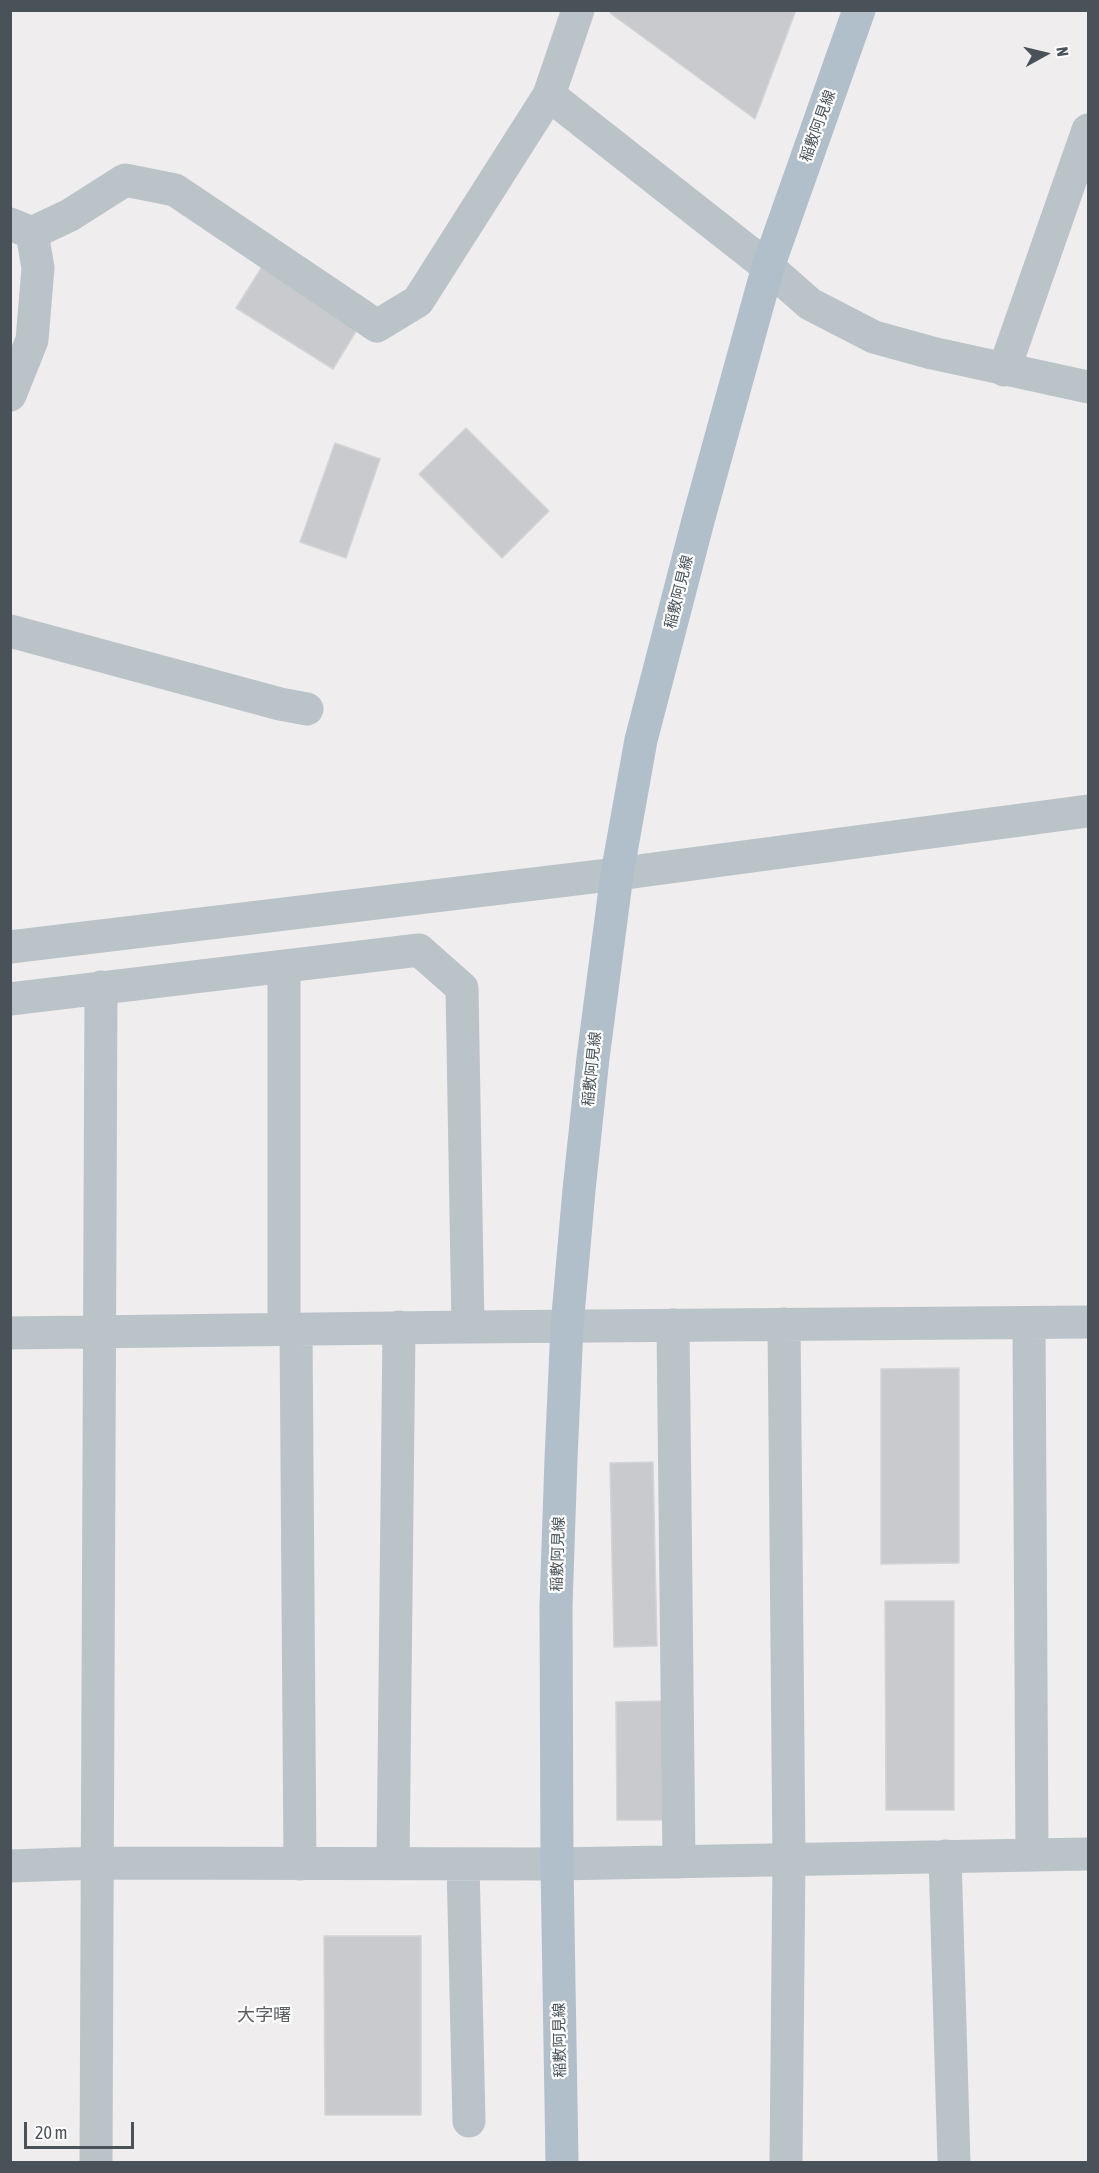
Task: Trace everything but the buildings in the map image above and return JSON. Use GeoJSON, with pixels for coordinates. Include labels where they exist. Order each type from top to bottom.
{"type":"FeatureCollection","features":[{"type":"Feature","properties":{"kind":"main road","name":"稲敷阿見線"},"geometry":{"type":"LineString","coordinates":[[562,2163],[556,1606],[567,1326],[593,1058],[617,874],[641,740],[699,517],[768,267],[859,10]]}},
{"type":"Feature","properties":{"kind":"street"},"geometry":{"type":"LineString","coordinates":[[10,394],[32,340],[38,268],[21,229],[70,215],[125,180],[175,189],[377,326],[418,301],[549,95],[578,10]]}},
{"type":"Feature","properties":{"kind":"street"},"geometry":{"type":"LineString","coordinates":[[549,95],[768,267],[810,304],[874,338],[1004,370],[1089,387]]}},
{"type":"Feature","properties":{"kind":"street"},"geometry":{"type":"LineString","coordinates":[[1004,370],[1089,130]]}},
{"type":"Feature","properties":{"kind":"street"},"geometry":{"type":"LineString","coordinates":[[10,631],[279,704],[307,709]]}},
{"type":"Feature","properties":{"kind":"street"},"geometry":{"type":"LineString","coordinates":[[10,947],[617,874],[1089,811]]}},
{"type":"Feature","properties":{"kind":"street"},"geometry":{"type":"LineString","coordinates":[[10,999],[419,950],[462,988],[468,1326]]}},
{"type":"Feature","properties":{"kind":"street"},"geometry":{"type":"LineString","coordinates":[[284,966],[300,1863]]}},
{"type":"Feature","properties":{"kind":"street"},"geometry":{"type":"LineString","coordinates":[[96,2163],[101,987]]}},
{"type":"Feature","properties":{"kind":"street"},"geometry":{"type":"LineString","coordinates":[[10,1333],[468,1326],[1089,1322]]}},
{"type":"Feature","properties":{"kind":"street"},"geometry":{"type":"LineString","coordinates":[[1029,1323],[1032,1855]]}},
{"type":"Feature","properties":{"kind":"street"},"geometry":{"type":"LineString","coordinates":[[784,1324],[789,1859],[786,2163]]}},
{"type":"Feature","properties":{"kind":"street"},"geometry":{"type":"LineString","coordinates":[[673,1325],[679,1862]]}},
{"type":"Feature","properties":{"kind":"street"},"geometry":{"type":"LineString","coordinates":[[393,1863],[399,1327]]}},
{"type":"Feature","properties":{"kind":"street"},"geometry":{"type":"LineString","coordinates":[[10,1866],[97,1863],[557,1864],[1089,1854]]}},
{"type":"Feature","properties":{"kind":"street"},"geometry":{"type":"LineString","coordinates":[[945,1856],[954,2163]]}},
{"type":"Feature","properties":{"kind":"street"},"geometry":{"type":"LineString","coordinates":[[464,1864],[469,2121]]}},
{"type":"Feature","properties":{"kind":"district","name":"大字曙"},"geometry":{"type":"Point","coordinates":[264,2015]}}]}
